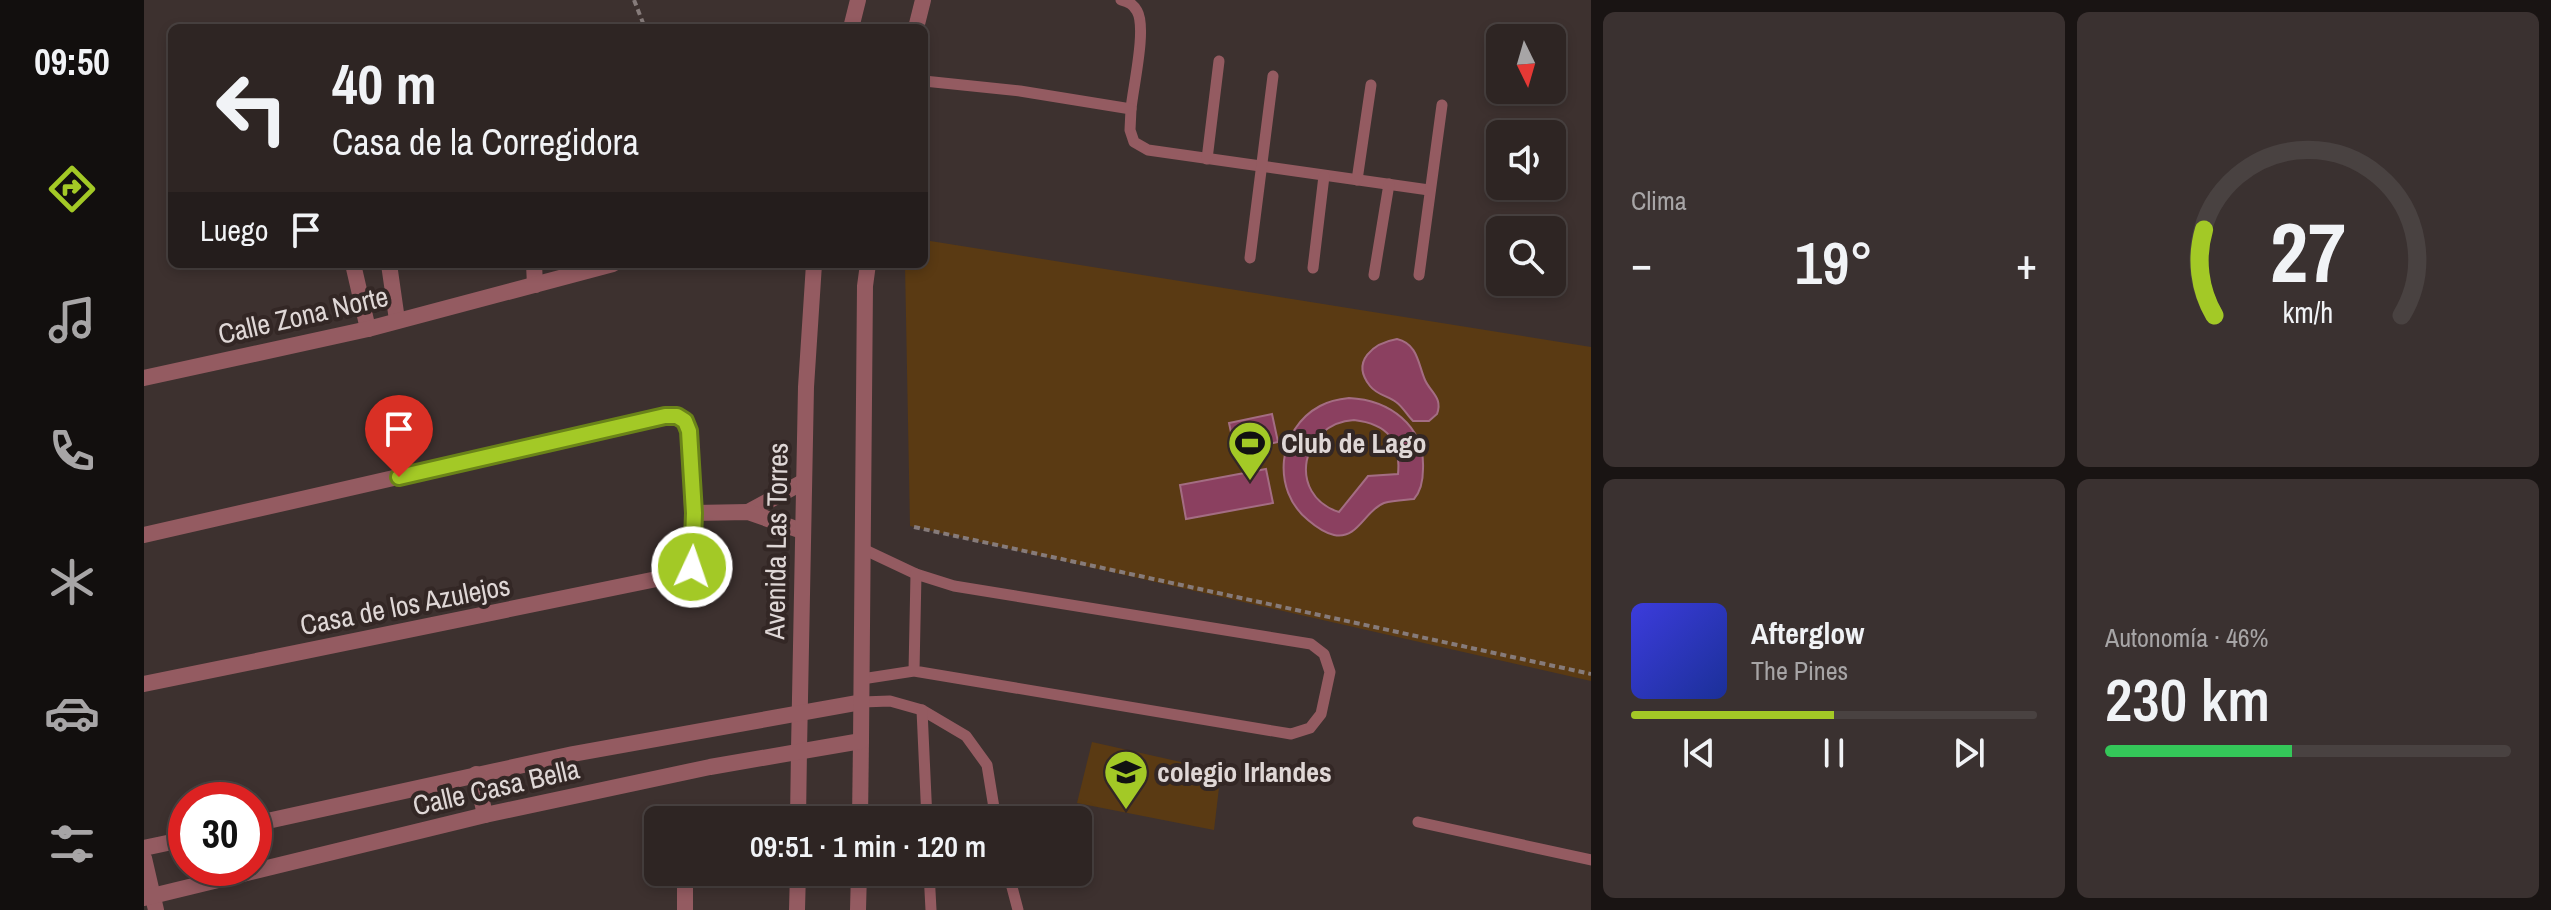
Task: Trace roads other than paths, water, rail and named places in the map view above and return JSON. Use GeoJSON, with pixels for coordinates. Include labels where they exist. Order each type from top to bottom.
{"type":"FeatureCollection","features":[{"type":"Feature","properties":{"kind":"street"},"geometry":{"type":"LineString","coordinates":[[852,24],[858,0]]}},
{"type":"Feature","properties":{"kind":"street"},"geometry":{"type":"LineString","coordinates":[[917,24],[923,0]]}},
{"type":"Feature","properties":{"kind":"street"},"geometry":{"type":"LineString","coordinates":[[354,268],[368,329]]}},
{"type":"Feature","properties":{"kind":"street"},"geometry":{"type":"LineString","coordinates":[[390,268],[397,320]]}},
{"type":"Feature","properties":{"kind":"street"},"geometry":{"type":"LineString","coordinates":[[534,268],[535,285]]}},
{"type":"Feature","properties":{"kind":"street","name":"Calle Zona Norte"},"geometry":{"type":"LineString","coordinates":[[144,378],[368,329],[598,268]]}},
{"type":"Feature","properties":{"kind":"street","name":"Avenida Las Torres"},"geometry":{"type":"LineString","coordinates":[[798,806],[803,482],[814,268]]}},
{"type":"Feature","properties":{"kind":"street"},"geometry":{"type":"LineString","coordinates":[[860,806],[868,268]]}},
{"type":"Feature","properties":{"kind":"street"},"geometry":{"type":"LineString","coordinates":[[144,535],[665,416],[677,416],[685,421],[689,431],[694,513],[748,512],[802,531]]}},
{"type":"Feature","properties":{"kind":"street"},"geometry":{"type":"LineString","coordinates":[[748,512],[803,482]]}},
{"type":"Feature","properties":{"kind":"street","name":"Casa de los Azulejos"},"geometry":{"type":"LineString","coordinates":[[144,684],[676,577],[692,567],[694,513]]}},
{"type":"Feature","properties":{"kind":"street","name":"Calle Casa Bella"},"geometry":{"type":"LineString","coordinates":[[272,820],[573,754],[862,702]]}},
{"type":"Feature","properties":{"kind":"street","name":"Calle Casa Bella"},"geometry":{"type":"LineString","coordinates":[[151,901],[485,815],[799,750],[861,741]]}},
{"type":"Feature","properties":{"kind":"street"},"geometry":{"type":"LineString","coordinates":[[476,774],[485,815]]}},
{"type":"Feature","properties":{"kind":"street"},"geometry":{"type":"LineString","coordinates":[[144,848],[168,843]]}},
{"type":"Feature","properties":{"kind":"street"},"geometry":{"type":"LineString","coordinates":[[144,858],[151,901]]}},
{"type":"Feature","properties":{"kind":"street"},"geometry":{"type":"LineString","coordinates":[[685,886],[685,910]]}},
{"type":"Feature","properties":{"kind":"street"},"geometry":{"type":"LineString","coordinates":[[797,910],[798,886]]}},
{"type":"Feature","properties":{"kind":"street"},"geometry":{"type":"LineString","coordinates":[[858,910],[859,886]]}},
{"type":"Feature","properties":{"kind":"lane"},"geometry":{"type":"LineString","coordinates":[[1121,0],[1130,2],[1139,13],[1130,130],[1134,142],[1148,150],[1429,190]]}},
{"type":"Feature","properties":{"kind":"lane"},"geometry":{"type":"LineString","coordinates":[[1207,159],[1219,61]]}},
{"type":"Feature","properties":{"kind":"lane"},"geometry":{"type":"LineString","coordinates":[[1250,258],[1273,76]]}},
{"type":"Feature","properties":{"kind":"lane"},"geometry":{"type":"LineString","coordinates":[[928,81],[1020,91],[1131,109]]}},
{"type":"Feature","properties":{"kind":"lane"},"geometry":{"type":"LineString","coordinates":[[1357,180],[1371,85]]}},
{"type":"Feature","properties":{"kind":"lane"},"geometry":{"type":"LineString","coordinates":[[1419,275],[1442,105]]}},
{"type":"Feature","properties":{"kind":"lane"},"geometry":{"type":"LineString","coordinates":[[1313,268],[1324,176]]}},
{"type":"Feature","properties":{"kind":"lane"},"geometry":{"type":"LineString","coordinates":[[1374,275],[1389,184]]}},
{"type":"Feature","properties":{"kind":"lane"},"geometry":{"type":"LineString","coordinates":[[862,679],[914,671],[1291,734],[1310,728],[1321,714],[1330,672],[1324,654],[1311,644],[954,586],[916,574],[863,549]]}},
{"type":"Feature","properties":{"kind":"lane"},"geometry":{"type":"LineString","coordinates":[[914,671],[916,574]]}},
{"type":"Feature","properties":{"kind":"lane"},"geometry":{"type":"LineString","coordinates":[[862,702],[890,701],[922,710],[966,736],[987,765],[994,806]]}},
{"type":"Feature","properties":{"kind":"lane"},"geometry":{"type":"LineString","coordinates":[[922,710],[926,806]]}},
{"type":"Feature","properties":{"kind":"lane"},"geometry":{"type":"LineString","coordinates":[[1418,822],[1591,860]]}},
{"type":"Feature","properties":{"kind":"lane"},"geometry":{"type":"LineString","coordinates":[[930,886],[931,910]]}},
{"type":"Feature","properties":{"kind":"lane"},"geometry":{"type":"LineString","coordinates":[[1012,886],[1018,910]]}},
{"type":"Feature","properties":{"kind":"place","name":"Club de Lago"},"geometry":{"type":"Point","coordinates":[1250,482]}},
{"type":"Feature","properties":{"kind":"place","name":"colegio Irlandes"},"geometry":{"type":"Point","coordinates":[1126,811]}}]}
